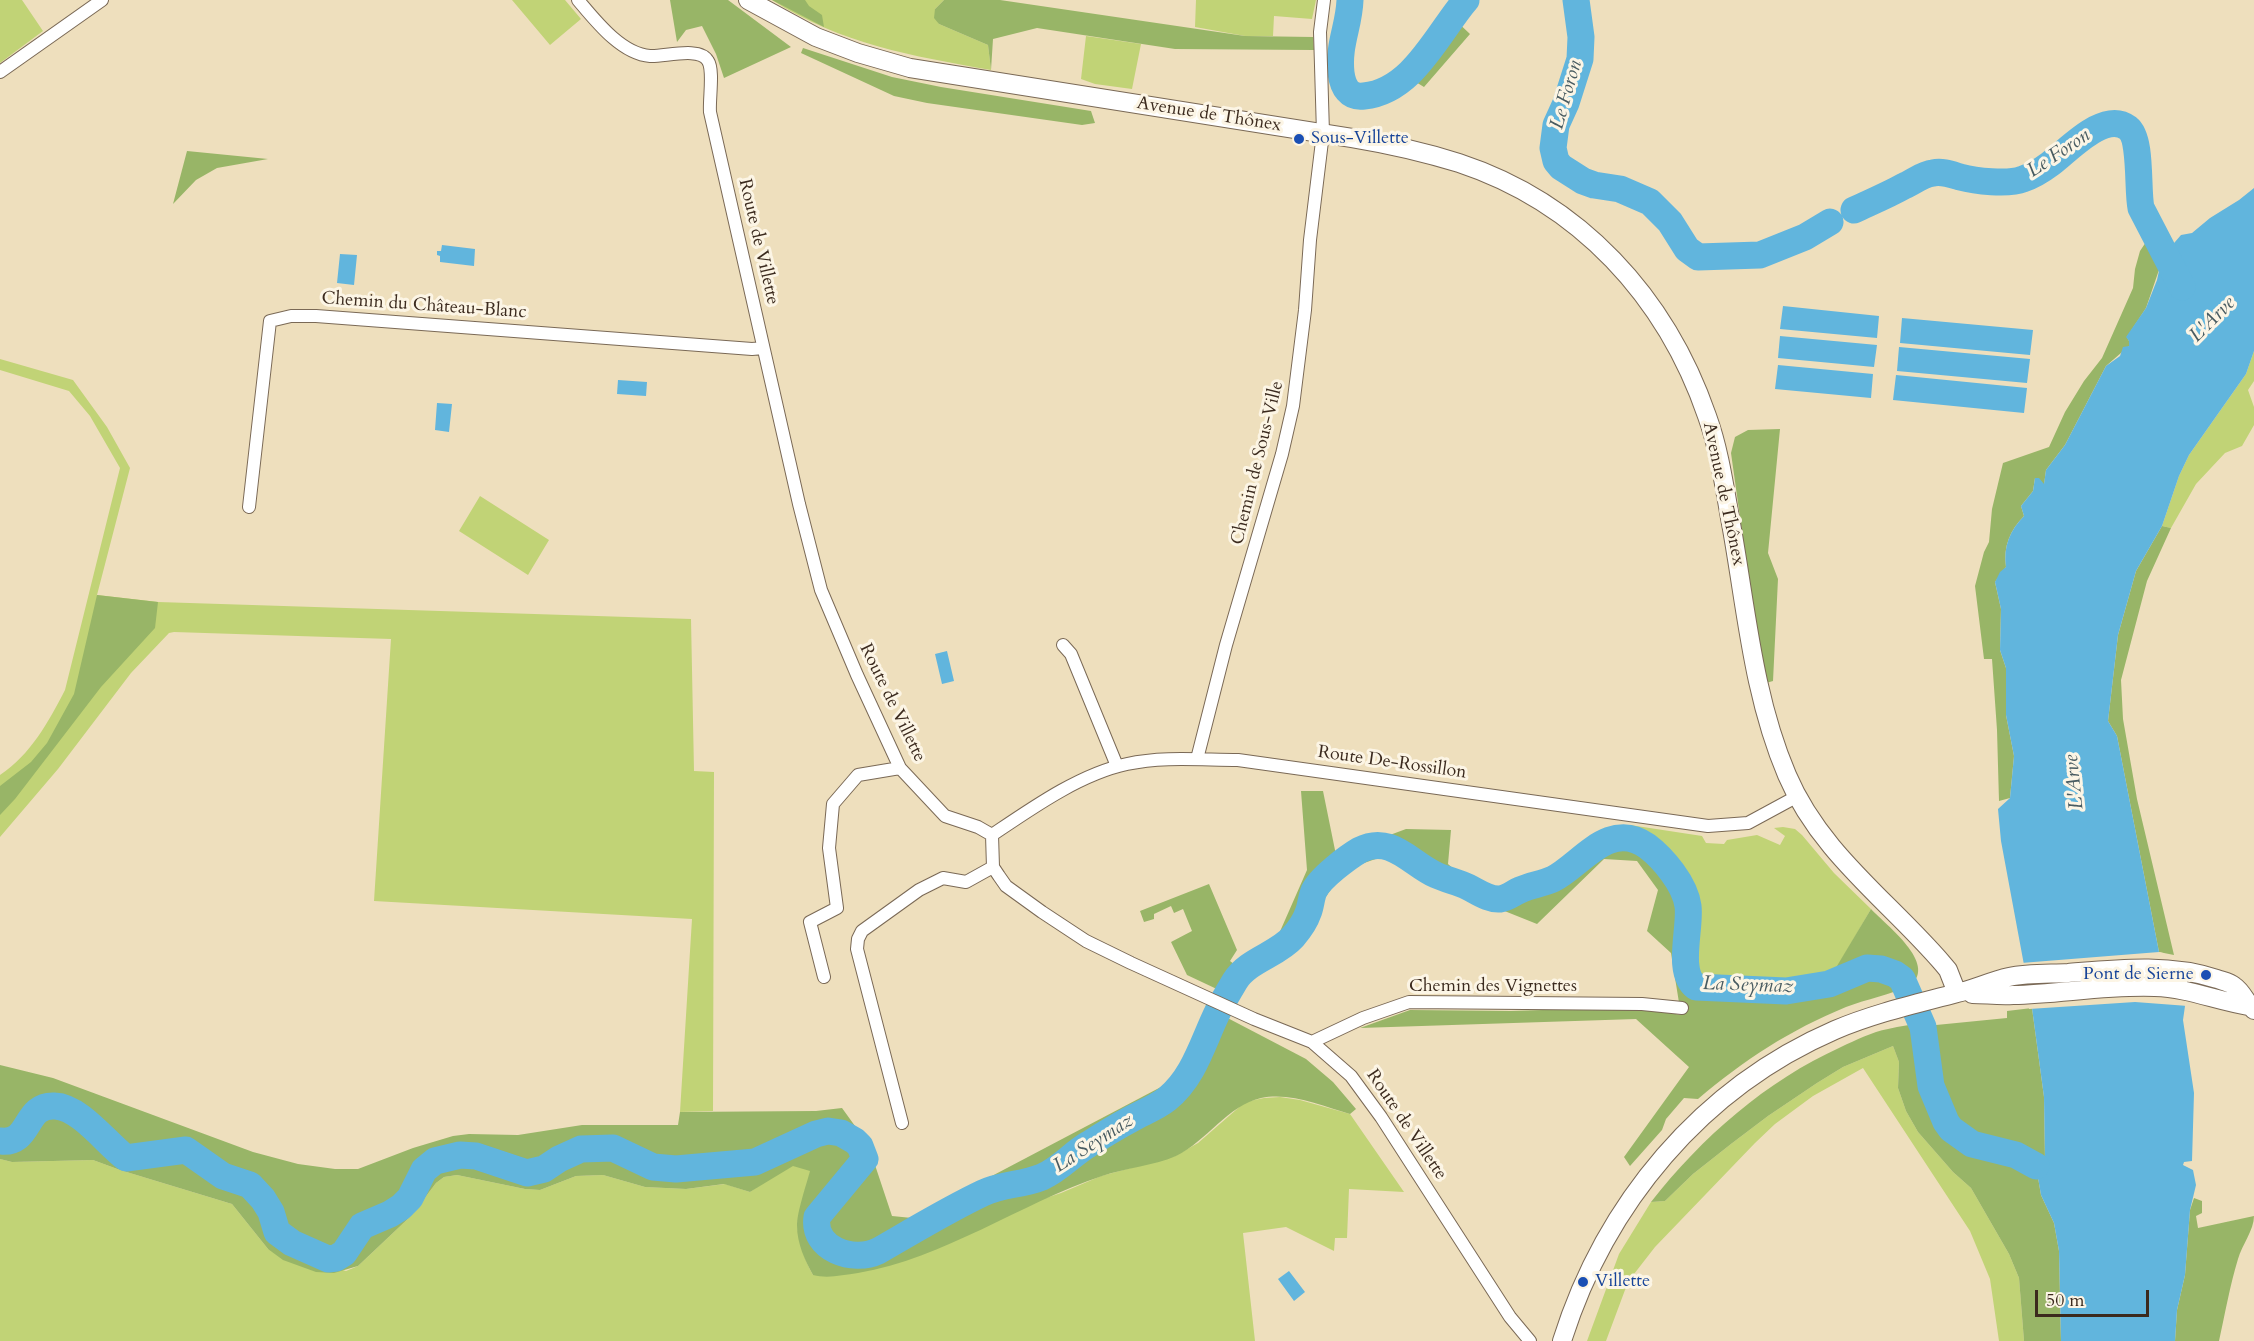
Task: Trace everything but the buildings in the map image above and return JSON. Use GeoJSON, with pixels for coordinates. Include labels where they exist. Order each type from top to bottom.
{"type":"FeatureCollection","features":[{"type":"Feature","properties":{"kind":"main road","name":"Avenue de Thônex"},"geometry":{"type":"LineString","coordinates":[[748,0],[816,38],[910,68],[1323,133],[1386,144],[1459,163],[1528,194],[1573,224],[1595,242],[1632,279],[1659,314],[1687,364],[1709,419],[1729,509],[1752,656],[1778,752],[1796,796],[1815,827],[1841,859],[1942,964],[1949,995]]}},
{"type":"Feature","properties":{"kind":"main road"},"geometry":{"type":"LineString","coordinates":[[1562,1341],[1583,1282],[1600,1248],[1634,1192],[1667,1152],[1710,1111],[1758,1073],[1795,1050],[1835,1030],[1883,1012],[2010,977],[2114,969],[2191,972],[2234,986],[2247,1004]]}},
{"type":"Feature","properties":{"kind":"main road"},"geometry":{"type":"LineString","coordinates":[[1949,995],[2012,996],[2141,987],[2175,989],[2247,1004]]}},
{"type":"Feature","properties":{"kind":"street"},"geometry":{"type":"LineString","coordinates":[[0,72],[102,0]]}},
{"type":"Feature","properties":{"kind":"street","name":"Route de Villette"},"geometry":{"type":"LineString","coordinates":[[578,0],[605,31],[638,53],[649,56],[690,53],[704,56],[708,60],[710,112],[821,590],[900,768],[945,816],[978,827],[992,835]]}},
{"type":"Feature","properties":{"kind":"street","name":"Chemin de Sous-Ville"},"geometry":{"type":"LineString","coordinates":[[1197,759],[1282,454],[1293,406],[1323,133],[1320,32],[1324,0]]}},
{"type":"Feature","properties":{"kind":"street","name":"Chemin du Château-Blanc"},"geometry":{"type":"LineString","coordinates":[[249,507],[270,321],[291,316],[316,316],[763,348]]}},
{"type":"Feature","properties":{"kind":"street"},"geometry":{"type":"LineString","coordinates":[[1063,645],[1071,654],[1118,766]]}},
{"type":"Feature","properties":{"kind":"street","name":"Route De-Rossillon"},"geometry":{"type":"LineString","coordinates":[[992,835],[1057,793],[1118,766],[1138,762],[1197,759],[1238,760],[1708,826],[1748,823],[1796,796]]}},
{"type":"Feature","properties":{"kind":"street"},"geometry":{"type":"LineString","coordinates":[[824,977],[810,922],[837,908],[829,848],[833,804],[858,775],[900,768]]}},
{"type":"Feature","properties":{"kind":"street"},"geometry":{"type":"LineString","coordinates":[[902,1123],[857,949],[858,939],[862,931],[919,890],[943,878],[966,882],[993,867],[992,835]]}},
{"type":"Feature","properties":{"kind":"street","name":"Route de Villette"},"geometry":{"type":"LineString","coordinates":[[993,867],[1006,886],[1086,941],[1215,1001],[1312,1042],[1351,1076],[1381,1117],[1510,1317],[1530,1341]]}},
{"type":"Feature","properties":{"kind":"street","name":"Chemin des Vignettes"},"geometry":{"type":"LineString","coordinates":[[1312,1042],[1364,1018],[1409,1002],[1642,1004],[1682,1008]]}},
{"type":"Feature","properties":{"kind":"green space"},"geometry":{"type":"Polygon","coordinates":[[[0,0],[22,0],[43,31],[0,63],[0,0]]]}},
{"type":"Feature","properties":{"kind":"green space"},"geometry":{"type":"Polygon","coordinates":[[[512,0],[565,0],[581,19],[550,45],[512,0]]]}},
{"type":"Feature","properties":{"kind":"green space"},"geometry":{"type":"Polygon","coordinates":[[[670,0],[728,0],[791,47],[724,78],[716,54],[702,26],[686,30],[677,42],[670,0]]]}},
{"type":"Feature","properties":{"kind":"green space"},"geometry":{"type":"Polygon","coordinates":[[[772,0],[944,0],[935,9],[939,24],[988,45],[991,70],[905,53],[851,38],[824,28],[772,0]]]}},
{"type":"Feature","properties":{"kind":"green space"},"geometry":{"type":"Polygon","coordinates":[[[772,0],[805,0],[809,6],[822,15],[824,27],[772,0]]]}},
{"type":"Feature","properties":{"kind":"green space"},"geometry":{"type":"Polygon","coordinates":[[[944,0],[1000,0],[1245,36],[1313,37],[1314,50],[1175,49],[1037,28],[993,39],[991,70],[988,45],[939,24],[934,18],[935,9],[944,0]]]}},
{"type":"Feature","properties":{"kind":"green space"},"geometry":{"type":"Polygon","coordinates":[[[1196,0],[1316,0],[1312,19],[1274,16],[1273,36],[1245,36],[1195,27],[1196,0]]]}},
{"type":"Feature","properties":{"kind":"green space"},"geometry":{"type":"Polygon","coordinates":[[[1452,17],[1470,34],[1424,87],[1406,76],[1418,65],[1452,17]]]}},
{"type":"Feature","properties":{"kind":"green space"},"geometry":{"type":"Polygon","coordinates":[[[1086,36],[1141,44],[1132,89],[1095,84],[1081,79],[1086,36]]]}},
{"type":"Feature","properties":{"kind":"green space"},"geometry":{"type":"Polygon","coordinates":[[[803,48],[892,77],[1091,111],[1095,123],[1082,125],[927,103],[894,96],[801,53],[803,48]]]}},
{"type":"Feature","properties":{"kind":"green space"},"geometry":{"type":"Polygon","coordinates":[[[187,151],[268,159],[217,168],[196,180],[173,204],[187,151]]]}},
{"type":"Feature","properties":{"kind":"green space"},"geometry":{"type":"Polygon","coordinates":[[[2148,239],[2162,257],[2146,308],[2127,337],[2129,346],[2106,366],[2065,445],[2046,470],[2044,485],[2035,478],[2033,491],[2021,506],[2024,516],[2009,539],[2006,567],[1995,582],[2001,609],[2000,650],[2006,668],[2006,715],[2014,756],[2010,798],[1999,801],[1992,659],[1984,659],[1975,586],[1989,542],[1992,509],[2003,463],[2049,447],[2065,412],[2084,381],[2102,358],[2133,288],[2140,251],[2148,239]]]}},
{"type":"Feature","properties":{"kind":"green space"},"geometry":{"type":"Polygon","coordinates":[[[2254,351],[2254,381],[2248,390],[2254,407],[2254,425],[2242,446],[2225,453],[2196,484],[2171,528],[2162,526],[2179,476],[2189,455],[2246,374],[2254,351]]]}},
{"type":"Feature","properties":{"kind":"green space"},"geometry":{"type":"Polygon","coordinates":[[[0,359],[73,380],[107,427],[130,468],[97,595],[158,602],[691,619],[694,771],[714,772],[713,1111],[680,1112],[692,919],[374,901],[391,639],[169,633],[131,673],[58,769],[0,837],[0,775],[30,748],[65,690],[120,468],[90,416],[69,391],[0,370],[0,359]]]}},
{"type":"Feature","properties":{"kind":"green space"},"geometry":{"type":"Polygon","coordinates":[[[1780,429],[1768,553],[1778,579],[1773,681],[1766,683],[1757,638],[1731,453],[1735,437],[1748,430],[1780,429]]]}},
{"type":"Feature","properties":{"kind":"green space"},"geometry":{"type":"Polygon","coordinates":[[[480,496],[549,540],[528,575],[459,531],[480,496]]]}},
{"type":"Feature","properties":{"kind":"green space"},"geometry":{"type":"Polygon","coordinates":[[[2162,526],[2171,528],[2147,581],[2121,680],[2123,719],[2137,799],[2174,955],[2159,952],[2117,736],[2108,721],[2118,635],[2136,571],[2162,526]]]}},
{"type":"Feature","properties":{"kind":"green space"},"geometry":{"type":"Polygon","coordinates":[[[97,595],[158,602],[155,628],[101,687],[15,799],[0,815],[0,786],[31,762],[47,743],[74,694],[97,595]]]}},
{"type":"Feature","properties":{"kind":"green space"},"geometry":{"type":"Polygon","coordinates":[[[1301,791],[1323,791],[1336,855],[1406,829],[1451,830],[1448,864],[1465,879],[1496,888],[1554,869],[1602,829],[1657,838],[1691,892],[1694,922],[1692,952],[1701,981],[1793,983],[1831,976],[1871,909],[1907,945],[1918,966],[1917,976],[1911,985],[1846,1007],[1787,1036],[1733,1071],[1698,1099],[1684,1098],[1666,1119],[1662,1130],[1630,1166],[1624,1157],[1689,1067],[1636,1019],[1360,1028],[1410,1010],[1511,1011],[1635,1007],[1681,1015],[1671,953],[1647,931],[1658,890],[1637,861],[1604,859],[1537,924],[1457,892],[1410,847],[1344,870],[1293,945],[1278,936],[1307,870],[1301,791]]]}},
{"type":"Feature","properties":{"kind":"green space"},"geometry":{"type":"Polygon","coordinates":[[[1630,825],[1702,836],[1706,843],[1724,844],[1727,840],[1757,835],[1780,845],[1785,836],[1774,828],[1795,829],[1834,873],[1871,909],[1832,976],[1793,983],[1701,981],[1692,952],[1694,922],[1657,838],[1630,833],[1630,825]]]}},
{"type":"Feature","properties":{"kind":"green space"},"geometry":{"type":"Polygon","coordinates":[[[1209,884],[1237,950],[1230,961],[1239,968],[1221,991],[1187,975],[1171,942],[1192,931],[1183,909],[1174,913],[1171,906],[1154,914],[1154,919],[1144,922],[1140,911],[1209,884]]]}},
{"type":"Feature","properties":{"kind":"green space"},"geometry":{"type":"Polygon","coordinates":[[[2032,1008],[2044,1097],[2045,1160],[2036,1166],[2041,1195],[2054,1223],[2059,1251],[2061,1341],[2024,1341],[2019,1278],[2009,1254],[1971,1188],[1953,1172],[1918,1132],[1906,1111],[1898,1088],[1899,1062],[1893,1046],[1843,1067],[1817,1083],[1731,1144],[1693,1174],[1665,1201],[1651,1202],[1714,1133],[1761,1094],[1813,1061],[1882,1030],[1924,1022],[1926,1026],[2007,1018],[2007,1011],[2032,1008]]]}},
{"type":"Feature","properties":{"kind":"green space"},"geometry":{"type":"Polygon","coordinates":[[[1218,1013],[1306,1059],[1333,1082],[1356,1109],[1350,1114],[1295,1098],[1261,1098],[1238,1108],[1198,1142],[1176,1156],[1111,1173],[1071,1188],[952,1243],[890,1266],[835,1276],[813,1275],[802,1252],[798,1239],[797,1220],[810,1171],[793,1166],[750,1192],[724,1184],[686,1189],[645,1187],[603,1175],[576,1176],[540,1190],[457,1175],[444,1177],[436,1183],[412,1215],[358,1266],[334,1273],[316,1272],[283,1260],[268,1249],[232,1204],[93,1160],[12,1162],[0,1159],[0,1065],[53,1078],[253,1152],[298,1164],[335,1169],[358,1169],[413,1148],[453,1136],[469,1134],[518,1135],[582,1125],[678,1125],[680,1112],[816,1111],[842,1108],[868,1144],[892,1216],[912,1218],[1178,1078],[1185,1082],[1211,1040],[1218,1013]]]}},
{"type":"Feature","properties":{"kind":"green space"},"geometry":{"type":"Polygon","coordinates":[[[1893,1046],[1899,1062],[1898,1088],[1906,1111],[1918,1132],[1953,1172],[1971,1188],[2009,1254],[2019,1278],[2024,1341],[1999,1341],[1990,1279],[1970,1231],[1863,1068],[1813,1096],[1775,1124],[1755,1143],[1655,1247],[1634,1274],[1625,1290],[1606,1341],[1587,1341],[1619,1254],[1651,1202],[1665,1201],[1693,1174],[1731,1144],[1817,1083],[1843,1067],[1893,1046]]]}},
{"type":"Feature","properties":{"kind":"green space"},"geometry":{"type":"Polygon","coordinates":[[[1280,1097],[1300,1100],[1350,1114],[1404,1192],[1349,1189],[1347,1238],[1335,1238],[1334,1251],[1286,1227],[1243,1233],[1255,1341],[0,1341],[0,1159],[12,1162],[93,1160],[232,1204],[268,1249],[346,1271],[358,1266],[412,1215],[436,1183],[444,1177],[457,1175],[540,1190],[576,1176],[603,1175],[645,1187],[686,1189],[725,1184],[750,1192],[818,1144],[797,1224],[802,1250],[813,1275],[1061,1193],[1101,1176],[1175,1156],[1198,1143],[1245,1102],[1280,1097]]]}},
{"type":"Feature","properties":{"kind":"green space"},"geometry":{"type":"Polygon","coordinates":[[[2194,1198],[2202,1201],[2202,1213],[2196,1216],[2198,1228],[2254,1216],[2252,1227],[2235,1269],[2219,1341],[2175,1341],[2177,1310],[2185,1275],[2190,1210],[2194,1198]]]}},
{"type":"Feature","properties":{"kind":"water","name":"L'Arve"},"geometry":{"type":"Polygon","coordinates":[[[2254,188],[2254,351],[2246,374],[2189,455],[2179,476],[2162,526],[2136,571],[2118,635],[2108,721],[2117,736],[2159,952],[2185,1006],[2183,1020],[2194,1093],[2192,1161],[2184,1162],[2183,1165],[2193,1170],[2196,1185],[2190,1210],[2185,1275],[2177,1310],[2175,1341],[2061,1341],[2059,1251],[2054,1223],[2041,1195],[2036,1166],[2045,1160],[2044,1097],[2032,1008],[2001,841],[1998,809],[2010,798],[2014,756],[2006,715],[2006,668],[2000,650],[2001,609],[1995,582],[2000,572],[2006,567],[2009,539],[2024,516],[2021,506],[2033,491],[2035,478],[2039,478],[2044,484],[2046,470],[2065,445],[2106,366],[2120,356],[2123,347],[2129,346],[2126,337],[2146,308],[2157,280],[2162,257],[2181,235],[2192,233],[2254,188]]]}},
{"type":"Feature","properties":{"kind":"water"},"geometry":{"type":"Polygon","coordinates":[[[442,245],[475,249],[474,266],[440,262],[437,251],[441,251],[442,245]]]}},
{"type":"Feature","properties":{"kind":"water"},"geometry":{"type":"Polygon","coordinates":[[[340,254],[357,255],[354,285],[337,283],[340,254]]]}},
{"type":"Feature","properties":{"kind":"water"},"geometry":{"type":"Polygon","coordinates":[[[1783,306],[1879,316],[1877,338],[1780,329],[1783,306]]]}},
{"type":"Feature","properties":{"kind":"water"},"geometry":{"type":"Polygon","coordinates":[[[1902,318],[2033,330],[2030,355],[1900,343],[1902,318]]]}},
{"type":"Feature","properties":{"kind":"water"},"geometry":{"type":"Polygon","coordinates":[[[1780,336],[1877,345],[1874,367],[1778,358],[1780,336]]]}},
{"type":"Feature","properties":{"kind":"water"},"geometry":{"type":"Polygon","coordinates":[[[1899,347],[2030,359],[2027,383],[1897,371],[1899,347]]]}},
{"type":"Feature","properties":{"kind":"water"},"geometry":{"type":"Polygon","coordinates":[[[1778,365],[1873,374],[1871,398],[1775,389],[1778,365]]]}},
{"type":"Feature","properties":{"kind":"water"},"geometry":{"type":"Polygon","coordinates":[[[1896,375],[2027,388],[2024,413],[1893,400],[1896,375]]]}},
{"type":"Feature","properties":{"kind":"water"},"geometry":{"type":"Polygon","coordinates":[[[618,380],[647,382],[646,396],[617,394],[618,380]]]}},
{"type":"Feature","properties":{"kind":"water"},"geometry":{"type":"Polygon","coordinates":[[[437,403],[452,404],[449,432],[435,430],[437,403]]]}},
{"type":"Feature","properties":{"kind":"water"},"geometry":{"type":"Polygon","coordinates":[[[947,651],[954,681],[942,684],[935,654],[947,651]]]}},
{"type":"Feature","properties":{"kind":"water"},"geometry":{"type":"Polygon","coordinates":[[[1289,1271],[1305,1292],[1294,1301],[1278,1279],[1289,1271]]]}},
{"type":"Feature","properties":{"kind":"pier","name":"Pont de Sierne"},"geometry":{"type":"Polygon","coordinates":[[[2163,953],[2188,1006],[2135,1002],[2029,1009],[2021,963],[2163,953]]]}},
{"type":"Feature","properties":{"kind":"waterway","name":"Le Foron"},"geometry":{"type":"LineString","coordinates":[[1350,0],[1340,63],[1343,83],[1351,93],[1359,96],[1381,92],[1397,84],[1422,59],[1466,0]]}},
{"type":"Feature","properties":{"kind":"waterway","name":"Le Foron"},"geometry":{"type":"LineString","coordinates":[[1576,0],[1581,37],[1580,59],[1566,103],[1556,125],[1553,148],[1556,161],[1561,167],[1583,181],[1620,189],[1650,202],[1670,222],[1687,249],[1698,257],[1760,255],[1805,237],[1830,222]]}},
{"type":"Feature","properties":{"kind":"waterway","name":"Le Foron"},"geometry":{"type":"LineString","coordinates":[[1854,210],[1922,176],[1936,172],[1992,182],[2017,181],[2047,166],[2087,134],[2108,124],[2118,124],[2128,128],[2132,134],[2137,153],[2141,208],[2182,287]]}},
{"type":"Feature","properties":{"kind":"waterway","name":"La Seymaz"},"geometry":{"type":"LineString","coordinates":[[0,1141],[10,1141],[18,1137],[37,1111],[55,1106],[64,1108],[83,1119],[126,1158],[186,1150],[223,1176],[250,1185],[271,1212],[277,1232],[292,1243],[328,1259],[336,1258],[344,1253],[362,1226],[401,1207],[410,1198],[424,1170],[435,1161],[460,1155],[476,1156],[527,1173],[544,1169],[581,1149],[613,1148],[653,1167],[676,1169],[755,1162],[816,1134],[828,1131],[841,1133],[855,1141],[860,1146],[865,1159],[817,1217],[817,1228],[821,1238],[836,1250],[846,1254],[868,1254],[878,1251],[983,1193],[1035,1180],[1048,1174],[1094,1141],[1167,1099],[1185,1080],[1235,981],[1247,968],[1279,949],[1293,937],[1305,920],[1317,886],[1335,868],[1360,850],[1371,846],[1391,848],[1436,875],[1488,897],[1500,899],[1524,888],[1553,879],[1596,847],[1620,838],[1633,839],[1647,846],[1666,864],[1683,889],[1688,906],[1685,961],[1690,980],[1696,987],[1786,991],[1829,984],[1867,968],[1881,969],[1895,974],[1902,979],[1923,1027],[1931,1086],[1951,1129],[1972,1144],[2016,1155],[2036,1166]]}},
{"type":"Feature","properties":{"kind":"place","name":"Sous-Villette"},"geometry":{"type":"Point","coordinates":[1299,139]}},
{"type":"Feature","properties":{"kind":"place","name":"Pont de Sierne"},"geometry":{"type":"Point","coordinates":[2206,975]}},
{"type":"Feature","properties":{"kind":"place","name":"Villette"},"geometry":{"type":"Point","coordinates":[1583,1282]}}]}
